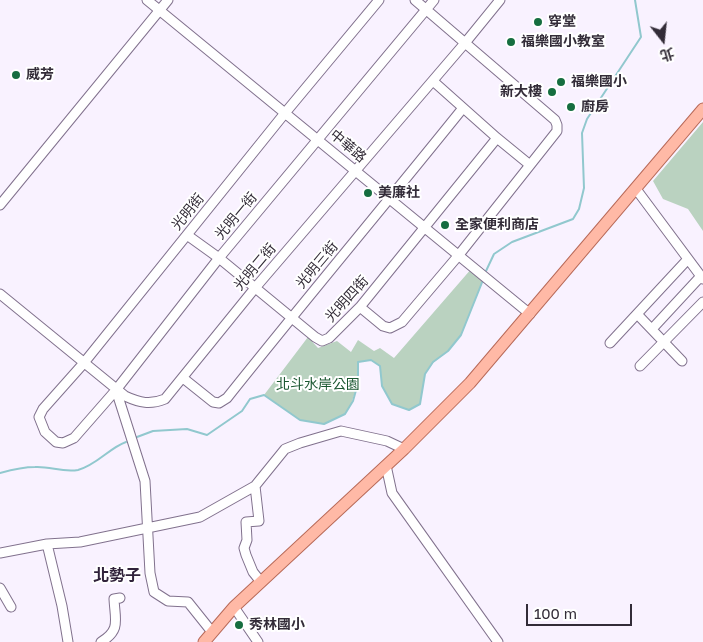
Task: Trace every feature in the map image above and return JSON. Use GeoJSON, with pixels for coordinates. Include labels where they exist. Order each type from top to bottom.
{"type":"FeatureCollection","features":[{"type":"Feature","properties":{"kind":"main road"},"geometry":{"type":"LineString","coordinates":[[204,642],[234,607],[404,449],[470,383],[703,109]]}},
{"type":"Feature","properties":{"kind":"street","name":"中華路"},"geometry":{"type":"LineString","coordinates":[[147,0],[530,314]]}},
{"type":"Feature","properties":{"kind":"street"},"geometry":{"type":"LineString","coordinates":[[0,205],[168,0]]}},
{"type":"Feature","properties":{"kind":"street","name":"光明街"},"geometry":{"type":"LineString","coordinates":[[56,442],[45,432],[39,417],[43,409],[83,364],[285,113],[379,0]]}},
{"type":"Feature","properties":{"kind":"street"},"geometry":{"type":"LineString","coordinates":[[360,307],[383,326],[390,328],[397,326],[458,256],[557,131],[558,125],[556,120],[415,0]]}},
{"type":"Feature","properties":{"kind":"street","name":"光明一街"},"geometry":{"type":"LineString","coordinates":[[56,442],[63,443],[74,438],[116,390],[219,258],[434,0]]}},
{"type":"Feature","properties":{"kind":"street","name":"光明二街"},"geometry":{"type":"LineString","coordinates":[[0,294],[116,390],[137,402],[149,404],[165,398],[255,288],[500,0]]}},
{"type":"Feature","properties":{"kind":"street"},"geometry":{"type":"LineString","coordinates":[[433,81],[530,165]]}},
{"type":"Feature","properties":{"kind":"street","name":"光明三街"},"geometry":{"type":"LineString","coordinates":[[183,378],[213,402],[223,402],[463,108]]}},
{"type":"Feature","properties":{"kind":"street","name":"光明四街"},"geometry":{"type":"LineString","coordinates":[[188,235],[219,258],[315,338],[322,341],[329,338],[360,307],[497,138]]}},
{"type":"Feature","properties":{"kind":"street"},"geometry":{"type":"LineString","coordinates":[[636,189],[702,278],[652,329]]}},
{"type":"Feature","properties":{"kind":"street"},"geometry":{"type":"LineString","coordinates":[[610,343],[688,259]]}},
{"type":"Feature","properties":{"kind":"street"},"geometry":{"type":"LineString","coordinates":[[640,366],[703,302]]}},
{"type":"Feature","properties":{"kind":"street"},"geometry":{"type":"LineString","coordinates":[[637,314],[682,361]]}},
{"type":"Feature","properties":{"kind":"street"},"geometry":{"type":"LineString","coordinates":[[116,390],[145,481],[150,573],[154,592],[168,601],[188,602],[212,632]]}},
{"type":"Feature","properties":{"kind":"street"},"geometry":{"type":"LineString","coordinates":[[0,553],[47,544],[80,542],[200,517],[255,486],[285,449],[300,442],[341,431],[387,441],[404,449]]}},
{"type":"Feature","properties":{"kind":"street"},"geometry":{"type":"LineString","coordinates":[[384,467],[387,470],[392,492],[498,642]]}},
{"type":"Feature","properties":{"kind":"street"},"geometry":{"type":"LineString","coordinates":[[255,486],[259,521],[246,522],[247,540],[244,548],[253,572],[261,582]]}},
{"type":"Feature","properties":{"kind":"street"},"geometry":{"type":"LineString","coordinates":[[47,544],[62,606],[68,642]]}},
{"type":"Feature","properties":{"kind":"street"},"geometry":{"type":"LineString","coordinates":[[0,588],[11,607]]}},
{"type":"Feature","properties":{"kind":"street"},"geometry":{"type":"LineString","coordinates":[[101,642],[115,631],[114,599],[120,598]]}},
{"type":"Feature","properties":{"kind":"street"},"geometry":{"type":"LineString","coordinates":[[234,607],[258,642]]}},
{"type":"Feature","properties":{"kind":"green space"},"geometry":{"type":"Polygon","coordinates":[[[703,122],[703,231],[688,209],[663,199],[653,181],[703,122]]]}},
{"type":"Feature","properties":{"kind":"green space","name":"北斗水岸公園"},"geometry":{"type":"Polygon","coordinates":[[[472,268],[484,278],[461,335],[449,350],[433,363],[425,374],[420,404],[409,410],[392,404],[382,386],[380,366],[371,360],[358,362],[358,383],[351,404],[345,414],[324,424],[300,420],[264,395],[308,337],[318,348],[337,341],[351,352],[358,340],[374,351],[380,348],[394,358],[472,268]]]}},
{"type":"Feature","properties":{"kind":"waterway"},"geometry":{"type":"LineString","coordinates":[[486,271],[494,254],[512,242],[573,219],[579,209],[584,188],[582,133],[587,119],[641,37],[635,0]]}},
{"type":"Feature","properties":{"kind":"waterway"},"geometry":{"type":"LineString","coordinates":[[137,437],[153,431],[187,429],[207,435],[242,411],[250,399],[264,395],[300,420],[324,424],[345,414],[353,401],[358,383],[358,362],[371,360],[380,366],[382,386],[392,404],[409,410],[420,404],[425,374],[433,362],[448,351],[461,335],[483,280]]}},
{"type":"Feature","properties":{"kind":"waterway"},"geometry":{"type":"LineString","coordinates":[[0,473],[31,467],[46,467],[67,471],[78,470],[85,468],[126,442]]}},
{"type":"Feature","properties":{"kind":"place","name":"穿堂"},"geometry":{"type":"Point","coordinates":[538,22]}},
{"type":"Feature","properties":{"kind":"place","name":"福樂國小教室"},"geometry":{"type":"Point","coordinates":[511,42]}},
{"type":"Feature","properties":{"kind":"place","name":"威芳"},"geometry":{"type":"Point","coordinates":[16,75]}},
{"type":"Feature","properties":{"kind":"place","name":"福樂國小"},"geometry":{"type":"Point","coordinates":[561,82]}},
{"type":"Feature","properties":{"kind":"place","name":"新大樓"},"geometry":{"type":"Point","coordinates":[552,92]}},
{"type":"Feature","properties":{"kind":"place","name":"廚房"},"geometry":{"type":"Point","coordinates":[571,107]}},
{"type":"Feature","properties":{"kind":"place","name":"美廉社"},"geometry":{"type":"Point","coordinates":[368,193]}},
{"type":"Feature","properties":{"kind":"place","name":"全家便利商店"},"geometry":{"type":"Point","coordinates":[445,225]}},
{"type":"Feature","properties":{"kind":"place","name":"秀林國小"},"geometry":{"type":"Point","coordinates":[239,625]}},
{"type":"Feature","properties":{"kind":"district","name":"北勢子"},"geometry":{"type":"Point","coordinates":[117,576]}}]}
